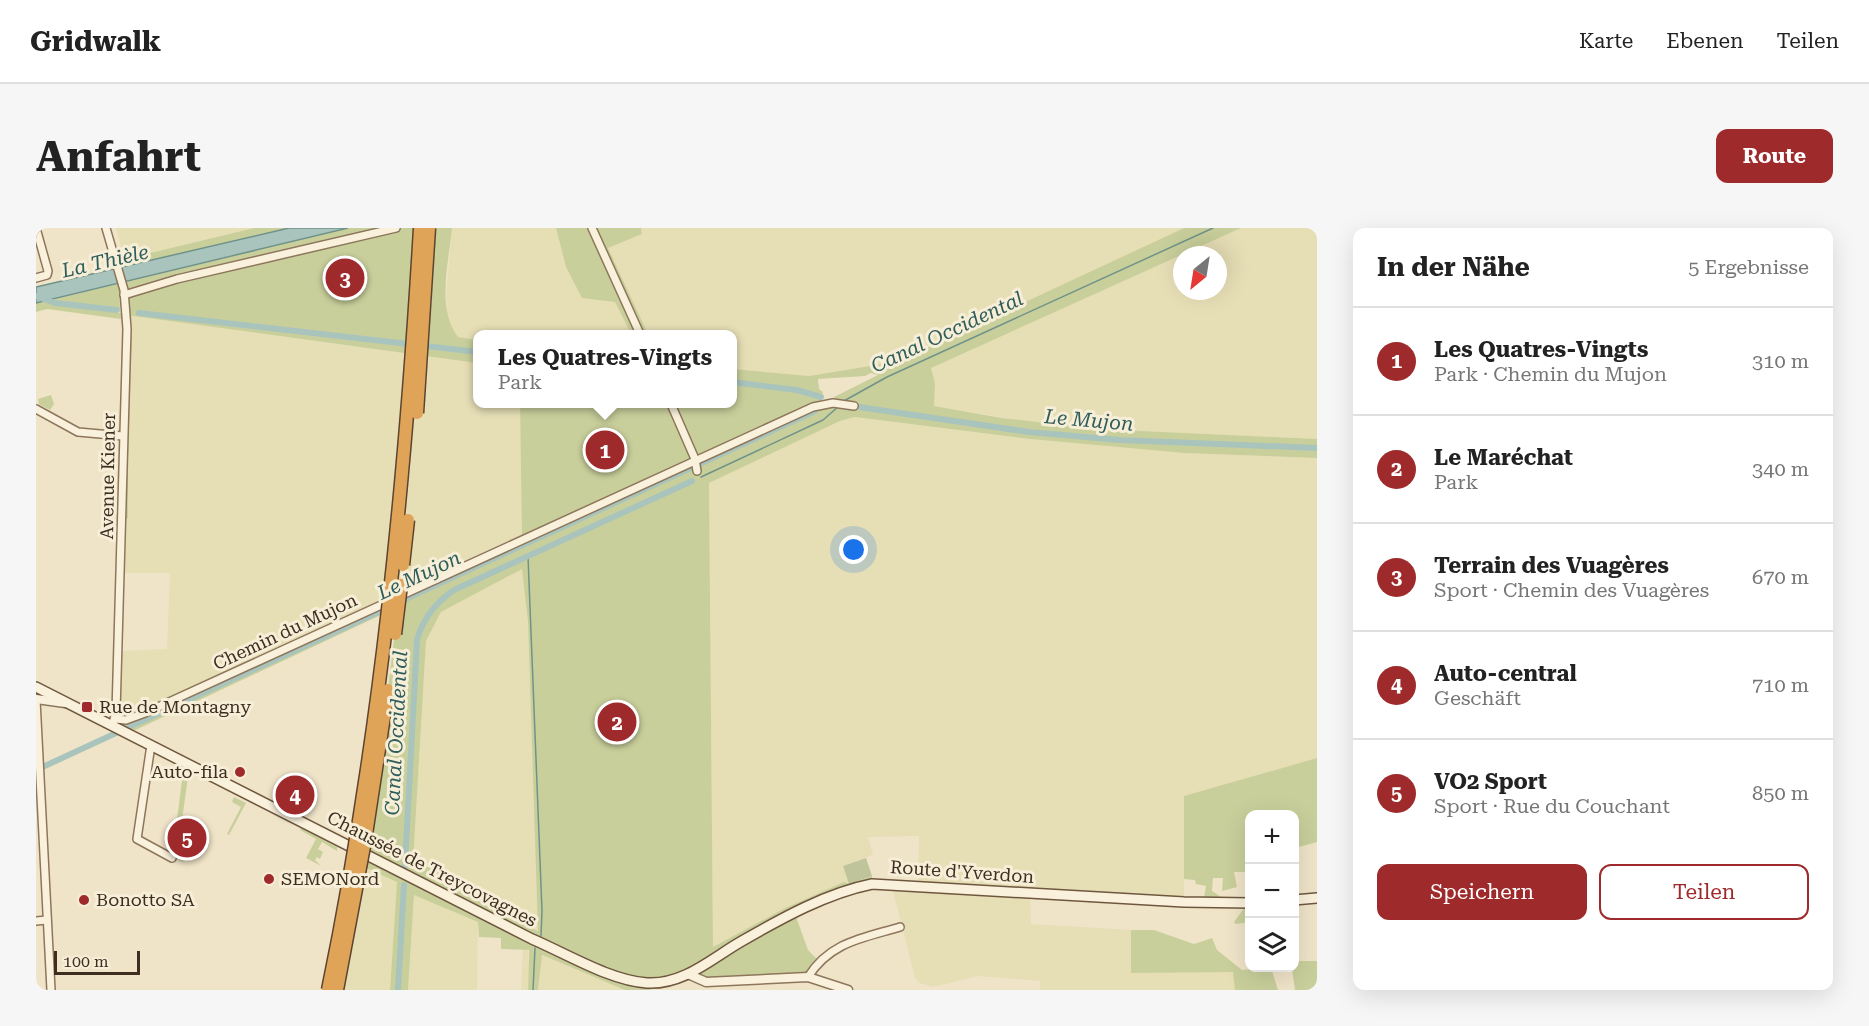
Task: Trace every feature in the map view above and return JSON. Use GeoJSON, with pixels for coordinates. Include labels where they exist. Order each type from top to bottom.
{"type":"FeatureCollection","features":[{"type":"Feature","properties":{"kind":"highway"},"geometry":{"type":"LineString","coordinates":[[328,990],[357,840],[387,629],[403,477],[420,228]]}},
{"type":"Feature","properties":{"kind":"highway"},"geometry":{"type":"LineString","coordinates":[[337,990],[372,798],[399,607],[417,413],[429,228]]}},
{"type":"Feature","properties":{"kind":"main road","name":"Chaussée de Treycovagnes"},"geometry":{"type":"LineString","coordinates":[[40,689],[114,724],[127,734],[532,939],[611,973],[648,986]]}},
{"type":"Feature","properties":{"kind":"main road","name":"Route d'Yverdon"},"geometry":{"type":"LineString","coordinates":[[648,986],[688,974],[795,914],[854,887],[872,884],[1184,902],[1245,903]]}},
{"type":"Feature","properties":{"kind":"main road"},"geometry":{"type":"LineString","coordinates":[[1299,900],[1317,898]]}},
{"type":"Feature","properties":{"kind":"street"},"geometry":{"type":"LineString","coordinates":[[36,228],[48,271],[46,275],[36,278]]}},
{"type":"Feature","properties":{"kind":"street","name":"Avenue Kiener"},"geometry":{"type":"LineString","coordinates":[[106,228],[124,292],[127,329],[114,724]]}},
{"type":"Feature","properties":{"kind":"street"},"geometry":{"type":"LineString","coordinates":[[124,292],[396,228]]}},
{"type":"Feature","properties":{"kind":"street"},"geometry":{"type":"LineString","coordinates":[[592,228],[638,330]]}},
{"type":"Feature","properties":{"kind":"street","name":"Chemin du Mujon"},"geometry":{"type":"LineString","coordinates":[[114,724],[145,713],[695,459],[825,404],[854,406]]}},
{"type":"Feature","properties":{"kind":"street"},"geometry":{"type":"LineString","coordinates":[[673,408],[695,459],[697,471]]}},
{"type":"Feature","properties":{"kind":"street"},"geometry":{"type":"LineString","coordinates":[[36,409],[78,432],[123,435]]}},
{"type":"Feature","properties":{"kind":"street"},"geometry":{"type":"LineString","coordinates":[[40,689],[36,700],[40,762],[38,785],[51,990]]}},
{"type":"Feature","properties":{"kind":"street"},"geometry":{"type":"LineString","coordinates":[[36,700],[68,703]]}},
{"type":"Feature","properties":{"kind":"street"},"geometry":{"type":"LineString","coordinates":[[151,745],[137,840],[172,858]]}},
{"type":"Feature","properties":{"kind":"street"},"geometry":{"type":"LineString","coordinates":[[36,921],[48,920]]}},
{"type":"Feature","properties":{"kind":"street"},"geometry":{"type":"LineString","coordinates":[[808,977],[819,961],[833,950],[900,927]]}},
{"type":"Feature","properties":{"kind":"street"},"geometry":{"type":"LineString","coordinates":[[688,974],[706,982],[808,977],[848,990]]}},
{"type":"Feature","properties":{"kind":"shaded area"},"geometry":{"type":"Polygon","coordinates":[[[116,228],[254,228],[117,261],[111,247],[115,246],[117,249],[121,246],[116,228]]]}},
{"type":"Feature","properties":{"kind":"shaded area"},"geometry":{"type":"Polygon","coordinates":[[[452,228],[556,228],[566,267],[615,302],[629,330],[473,330],[473,339],[458,337],[448,325],[446,295],[452,228]]]}},
{"type":"Feature","properties":{"kind":"shaded area"},"geometry":{"type":"Polygon","coordinates":[[[641,228],[1184,228],[909,356],[882,364],[809,376],[737,369],[737,330],[646,330],[608,248],[642,234],[641,228]]]}},
{"type":"Feature","properties":{"kind":"shaded area"},"geometry":{"type":"Polygon","coordinates":[[[1241,228],[1317,228],[1317,439],[1097,429],[1024,421],[934,406],[935,383],[930,368],[1173,259],[1173,300],[1227,300],[1227,246],[1201,246],[1241,228]]]}},
{"type":"Feature","properties":{"kind":"shaded area"},"geometry":{"type":"Polygon","coordinates":[[[126,315],[473,362],[473,408],[520,408],[522,537],[112,726],[119,651],[167,649],[170,573],[121,573],[126,315]]]}},
{"type":"Feature","properties":{"kind":"shaded area"},"geometry":{"type":"Polygon","coordinates":[[[855,417],[1030,439],[1184,453],[1317,458],[1317,758],[1184,796],[1184,902],[1030,894],[1031,924],[1131,930],[1131,973],[1234,971],[1235,990],[1040,990],[1040,981],[978,976],[933,987],[919,983],[915,978],[891,883],[918,885],[919,836],[868,837],[873,855],[843,866],[849,884],[783,909],[713,947],[709,483],[840,421],[855,417]]]}},
{"type":"Feature","properties":{"kind":"shaded area"},"geometry":{"type":"Polygon","coordinates":[[[522,568],[528,622],[539,931],[458,891],[413,864],[426,641],[441,612],[522,568]]]}},
{"type":"Feature","properties":{"kind":"shaded area"},"geometry":{"type":"Polygon","coordinates":[[[366,868],[397,882],[390,990],[342,990],[366,868]]]}},
{"type":"Feature","properties":{"kind":"shaded area"},"geometry":{"type":"Polygon","coordinates":[[[414,894],[478,922],[477,990],[408,990],[414,894]]]}},
{"type":"Feature","properties":{"kind":"shaded area"},"geometry":{"type":"Polygon","coordinates":[[[528,949],[528,990],[521,990],[523,950],[528,949]]]}},
{"type":"Feature","properties":{"kind":"shaded area"},"geometry":{"type":"Polygon","coordinates":[[[541,955],[625,990],[538,990],[541,955]]]}},
{"type":"Feature","properties":{"kind":"green space"},"geometry":{"type":"Polygon","coordinates":[[[254,228],[289,228],[119,268],[117,261],[254,228]]]}},
{"type":"Feature","properties":{"kind":"green space"},"geometry":{"type":"Polygon","coordinates":[[[348,228],[452,228],[446,285],[447,313],[458,337],[473,339],[473,362],[126,315],[123,290],[119,291],[120,309],[52,300],[348,228]]]}},
{"type":"Feature","properties":{"kind":"green space"},"geometry":{"type":"Polygon","coordinates":[[[556,228],[641,228],[642,234],[608,248],[646,330],[629,330],[615,302],[582,298],[566,267],[556,228]]]}},
{"type":"Feature","properties":{"kind":"green space"},"geometry":{"type":"Polygon","coordinates":[[[1184,228],[1241,228],[1201,246],[1173,246],[1173,259],[931,368],[935,383],[934,406],[1002,418],[1097,429],[1317,439],[1317,458],[1184,453],[1030,439],[855,417],[840,421],[709,483],[713,947],[783,909],[844,882],[849,884],[872,876],[872,884],[795,914],[808,950],[819,961],[808,977],[706,982],[688,974],[646,983],[651,990],[625,990],[542,955],[538,990],[528,990],[529,950],[501,949],[501,938],[479,937],[478,922],[414,895],[408,990],[390,990],[397,882],[366,868],[398,607],[127,734],[112,726],[522,537],[520,408],[737,408],[737,369],[809,376],[882,364],[909,356],[1184,228]],[[871,373],[865,376],[818,379],[819,389],[823,392],[819,405],[832,403],[834,397],[878,375],[871,373]],[[522,569],[441,612],[426,641],[413,863],[458,875],[458,891],[538,931],[528,622],[522,569]]]}},
{"type":"Feature","properties":{"kind":"green space"},"geometry":{"type":"Polygon","coordinates":[[[44,302],[121,313],[121,319],[47,309],[36,312],[36,303],[44,302]]]}},
{"type":"Feature","properties":{"kind":"green space"},"geometry":{"type":"Polygon","coordinates":[[[130,328],[132,330],[128,457],[126,452],[130,328]]]}},
{"type":"Feature","properties":{"kind":"green space"},"geometry":{"type":"Polygon","coordinates":[[[51,395],[54,404],[50,410],[39,404],[38,399],[51,395]]]}},
{"type":"Feature","properties":{"kind":"green space"},"geometry":{"type":"Polygon","coordinates":[[[128,463],[128,518],[124,519],[126,467],[128,463]]]}},
{"type":"Feature","properties":{"kind":"green space"},"geometry":{"type":"Polygon","coordinates":[[[1317,758],[1317,842],[1299,847],[1299,810],[1245,810],[1245,872],[1234,872],[1237,887],[1222,891],[1223,878],[1213,878],[1212,891],[1226,900],[1204,898],[1206,886],[1196,884],[1195,880],[1184,879],[1184,796],[1317,758]]]}},
{"type":"Feature","properties":{"kind":"green space"},"geometry":{"type":"Polygon","coordinates":[[[183,773],[193,776],[188,777],[179,842],[183,843],[182,848],[187,850],[183,862],[172,857],[183,773]]]}},
{"type":"Feature","properties":{"kind":"green space"},"geometry":{"type":"Polygon","coordinates":[[[234,797],[246,803],[229,835],[227,834],[241,807],[232,802],[234,797]]]}},
{"type":"Feature","properties":{"kind":"green space"},"geometry":{"type":"Polygon","coordinates":[[[301,828],[337,847],[337,851],[322,842],[318,849],[323,852],[320,859],[317,857],[315,860],[321,866],[306,858],[316,839],[300,830],[301,828]]]}},
{"type":"Feature","properties":{"kind":"green space"},"geometry":{"type":"Polygon","coordinates":[[[866,858],[872,876],[849,884],[843,866],[866,858]]]}},
{"type":"Feature","properties":{"kind":"green space"},"geometry":{"type":"Polygon","coordinates":[[[1245,907],[1245,923],[1236,924],[1234,922],[1245,907]]]}},
{"type":"Feature","properties":{"kind":"green space"},"geometry":{"type":"Polygon","coordinates":[[[1131,930],[1154,930],[1194,944],[1212,938],[1217,950],[1245,972],[1272,972],[1278,990],[1235,990],[1233,972],[1131,973],[1131,930]]]}},
{"type":"Feature","properties":{"kind":"green space"},"geometry":{"type":"Polygon","coordinates":[[[1299,961],[1317,961],[1317,990],[1295,990],[1293,972],[1299,972],[1299,961]]]}},
{"type":"Feature","properties":{"kind":"water"},"geometry":{"type":"Polygon","coordinates":[[[289,228],[348,228],[36,303],[36,287],[289,228]]]}},
{"type":"Feature","properties":{"kind":"waterway","name":"Canal Occidental"},"geometry":{"type":"LineString","coordinates":[[842,402],[887,377],[1213,228]]}},
{"type":"Feature","properties":{"kind":"waterway"},"geometry":{"type":"LineString","coordinates":[[36,296],[55,303],[117,310]]}},
{"type":"Feature","properties":{"kind":"waterway"},"geometry":{"type":"LineString","coordinates":[[139,313],[473,351]]}},
{"type":"Feature","properties":{"kind":"waterway"},"geometry":{"type":"LineString","coordinates":[[737,383],[797,390],[821,397]]}},
{"type":"Feature","properties":{"kind":"waterway","name":"Canal Occidental"},"geometry":{"type":"LineString","coordinates":[[701,477],[823,420],[839,406]]}},
{"type":"Feature","properties":{"kind":"waterway","name":"Le Mujon"},"geometry":{"type":"LineString","coordinates":[[859,407],[1029,432],[1119,440],[1317,448]]}},
{"type":"Feature","properties":{"kind":"waterway","name":"Le Mujon"},"geometry":{"type":"LineString","coordinates":[[399,602],[815,411]]}},
{"type":"Feature","properties":{"kind":"waterway","name":"Canal Occidental"},"geometry":{"type":"LineString","coordinates":[[405,865],[417,640],[431,612],[454,590],[692,481]]}},
{"type":"Feature","properties":{"kind":"waterway"},"geometry":{"type":"LineString","coordinates":[[528,556],[542,911],[541,936]]}},
{"type":"Feature","properties":{"kind":"waterway","name":"Le Mujon"},"geometry":{"type":"LineString","coordinates":[[36,770],[387,608]]}},
{"type":"Feature","properties":{"kind":"waterway","name":"Canal Occidental"},"geometry":{"type":"LineString","coordinates":[[398,990],[404,885]]}},
{"type":"Feature","properties":{"kind":"waterway"},"geometry":{"type":"LineString","coordinates":[[533,990],[535,948]]}},
{"type":"Feature","properties":{"kind":"place","name":"Terrain des Vuagères"},"geometry":{"type":"Point","coordinates":[345,278]}},
{"type":"Feature","properties":{"kind":"place","name":"Les Quatres-Vingts"},"geometry":{"type":"Point","coordinates":[605,450]}},
{"type":"Feature","properties":{"kind":"place","name":"Rue de Montagny"},"geometry":{"type":"Point","coordinates":[87,707]}},
{"type":"Feature","properties":{"kind":"place","name":"Le Maréchat"},"geometry":{"type":"Point","coordinates":[617,722]}},
{"type":"Feature","properties":{"kind":"place","name":"Auto-fila"},"geometry":{"type":"Point","coordinates":[240,772]}},
{"type":"Feature","properties":{"kind":"place","name":"Auto-central"},"geometry":{"type":"Point","coordinates":[295,795]}},
{"type":"Feature","properties":{"kind":"place","name":"VO2 Sport"},"geometry":{"type":"Point","coordinates":[187,838]}},
{"type":"Feature","properties":{"kind":"place","name":"SEMONord"},"geometry":{"type":"Point","coordinates":[269,879]}},
{"type":"Feature","properties":{"kind":"place","name":"Bonotto SA"},"geometry":{"type":"Point","coordinates":[84,900]}},
{"type":"Feature","properties":{"kind":"water label","name":"La Thièle"},"geometry":{"type":"Point","coordinates":[105,261]}}]}
